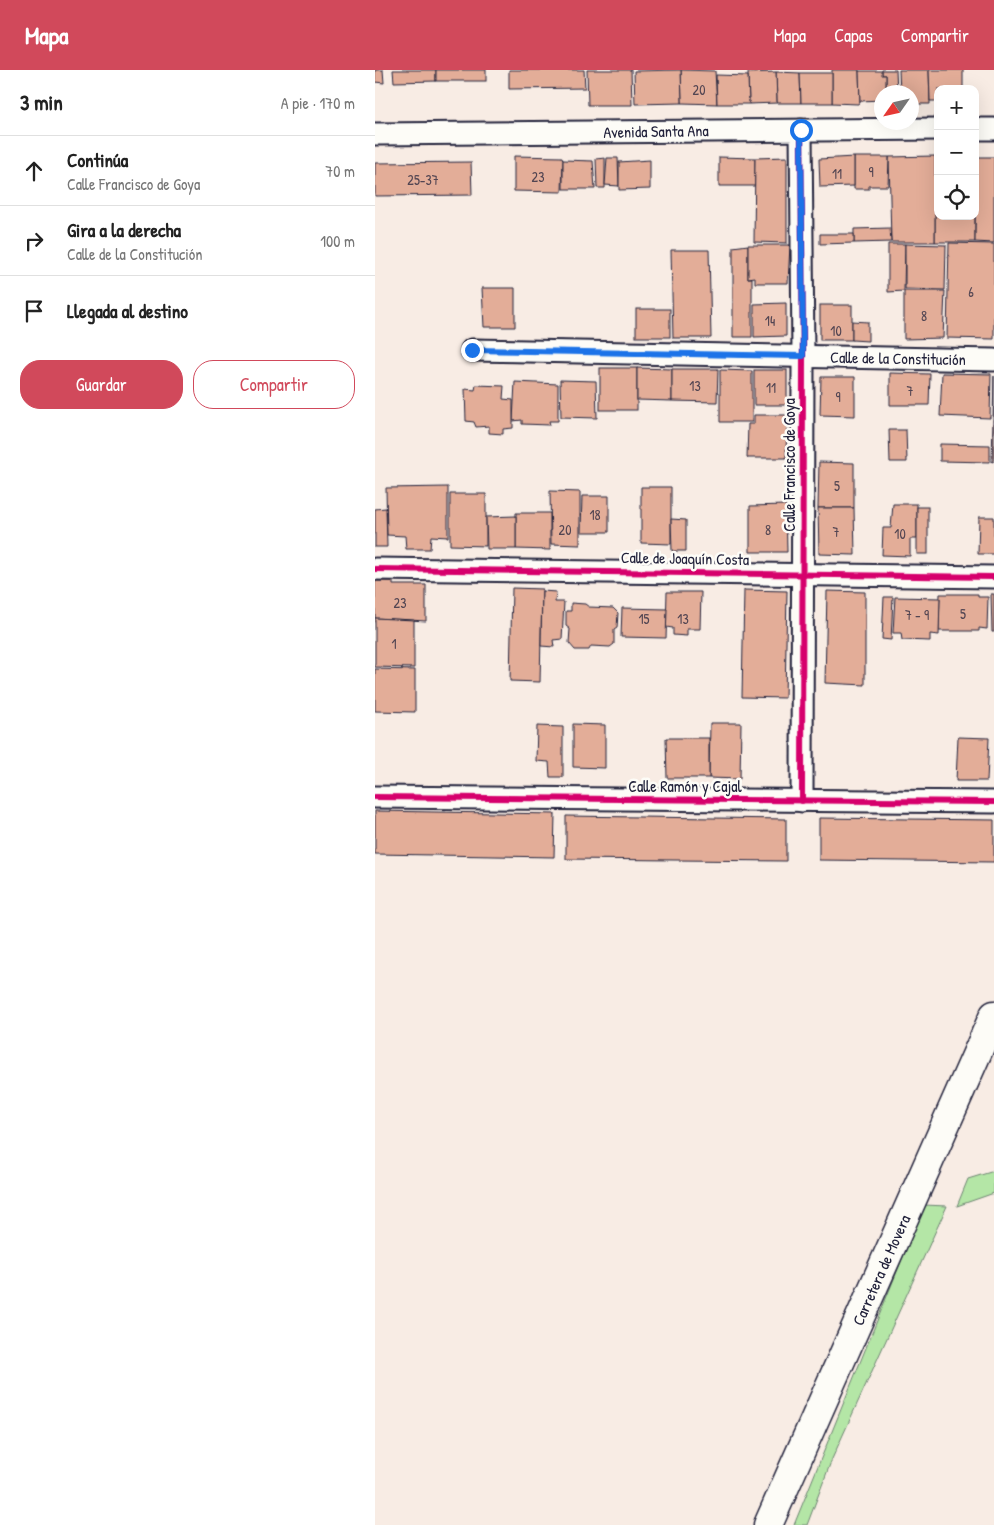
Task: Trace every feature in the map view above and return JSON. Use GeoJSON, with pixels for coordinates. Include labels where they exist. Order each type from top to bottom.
{"type":"FeatureCollection","features":[{"type":"Feature","properties":{"kind":"main road","name":"Carretera de Movera"},"geometry":{"type":"LineString","coordinates":[[768,1525],[994,1015]]}},
{"type":"Feature","properties":{"kind":"street"},"geometry":{"type":"LineString","coordinates":[[979,129],[994,128]]}},
{"type":"Feature","properties":{"kind":"street","name":"Avenida Santa Ana"},"geometry":{"type":"LineString","coordinates":[[375,134],[934,129]]}},
{"type":"Feature","properties":{"kind":"street","name":"Calle Francisco de Goya"},"geometry":{"type":"LineString","coordinates":[[801,130],[803,356],[802,800]]}},
{"type":"Feature","properties":{"kind":"street","name":"Calle de la Constitución"},"geometry":{"type":"LineString","coordinates":[[472,350],[994,360]]}},
{"type":"Feature","properties":{"kind":"street","name":"Calle de Joaquín Costa"},"geometry":{"type":"LineString","coordinates":[[375,569],[994,576]]}},
{"type":"Feature","properties":{"kind":"street","name":"Calle Ramón y Cajal"},"geometry":{"type":"LineString","coordinates":[[375,797],[994,802]]}},
{"type":"Feature","properties":{"kind":"green space"},"geometry":{"type":"Polygon","coordinates":[[[994,1171],[994,1193],[957,1206],[968,1179],[994,1171]]]}},
{"type":"Feature","properties":{"kind":"green space"},"geometry":{"type":"Polygon","coordinates":[[[924,1205],[947,1206],[832,1459],[807,1525],[794,1525],[924,1205]]]}},
{"type":"Feature","properties":{"kind":"building"},"geometry":{"type":"Polygon","coordinates":[[[375,70],[383,70],[384,83],[375,82],[375,70]]]}},
{"type":"Feature","properties":{"kind":"building"},"geometry":{"type":"Polygon","coordinates":[[[393,70],[436,70],[436,81],[394,82],[393,70]]]}},
{"type":"Feature","properties":{"kind":"building"},"geometry":{"type":"Polygon","coordinates":[[[436,70],[486,70],[486,81],[436,81],[436,70]]]}},
{"type":"Feature","properties":{"kind":"building"},"geometry":{"type":"Polygon","coordinates":[[[509,70],[584,70],[585,88],[509,89],[509,70]]]}},
{"type":"Feature","properties":{"kind":"building"},"geometry":{"type":"Polygon","coordinates":[[[587,70],[631,70],[632,105],[588,105],[587,70]]]}},
{"type":"Feature","properties":{"kind":"building"},"geometry":{"type":"Polygon","coordinates":[[[681,70],[715,71],[717,104],[682,103],[681,70]]]}},
{"type":"Feature","properties":{"kind":"building"},"geometry":{"type":"Polygon","coordinates":[[[681,70],[682,103],[635,104],[634,71],[681,70]]]}},
{"type":"Feature","properties":{"kind":"building"},"geometry":{"type":"Polygon","coordinates":[[[832,70],[859,70],[860,101],[858,104],[832,103],[832,70]]]}},
{"type":"Feature","properties":{"kind":"building"},"geometry":{"type":"Polygon","coordinates":[[[882,70],[896,70],[897,85],[886,85],[886,75],[882,75],[882,70]]]}},
{"type":"Feature","properties":{"kind":"building"},"geometry":{"type":"Polygon","coordinates":[[[899,70],[929,70],[930,104],[919,104],[919,85],[900,85],[899,70]]]}},
{"type":"Feature","properties":{"kind":"building"},"geometry":{"type":"Polygon","coordinates":[[[929,70],[963,70],[963,85],[934,85],[934,101],[930,101],[929,70]]]}},
{"type":"Feature","properties":{"kind":"building"},"geometry":{"type":"Polygon","coordinates":[[[859,71],[882,71],[882,75],[886,75],[886,85],[874,85],[874,100],[860,101],[859,71]]]}},
{"type":"Feature","properties":{"kind":"building"},"geometry":{"type":"Polygon","coordinates":[[[776,72],[800,73],[801,103],[777,103],[776,72]]]}},
{"type":"Feature","properties":{"kind":"building"},"geometry":{"type":"Polygon","coordinates":[[[776,72],[777,103],[749,104],[748,73],[776,72]]]}},
{"type":"Feature","properties":{"kind":"building"},"geometry":{"type":"Polygon","coordinates":[[[800,73],[832,73],[832,103],[801,103],[800,73]]]}},
{"type":"Feature","properties":{"kind":"building"},"geometry":{"type":"Polygon","coordinates":[[[716,75],[748,76],[749,104],[717,104],[716,75]]]}},
{"type":"Feature","properties":{"kind":"building"},"geometry":{"type":"Polygon","coordinates":[[[514,156],[562,157],[562,192],[514,191],[514,156]]]}},
{"type":"Feature","properties":{"kind":"building"},"geometry":{"type":"Polygon","coordinates":[[[934,156],[935,242],[891,242],[889,157],[934,156]]]}},
{"type":"Feature","properties":{"kind":"building"},"geometry":{"type":"Polygon","coordinates":[[[719,157],[755,158],[755,186],[719,186],[719,157]]]}},
{"type":"Feature","properties":{"kind":"building"},"geometry":{"type":"Polygon","coordinates":[[[787,157],[787,243],[754,242],[755,158],[787,157]]]}},
{"type":"Feature","properties":{"kind":"building"},"geometry":{"type":"Polygon","coordinates":[[[854,157],[889,157],[888,186],[869,186],[869,189],[854,189],[854,157]]]}},
{"type":"Feature","properties":{"kind":"building"},"geometry":{"type":"Polygon","coordinates":[[[854,157],[854,186],[820,187],[819,159],[854,157]]]}},
{"type":"Feature","properties":{"kind":"building"},"geometry":{"type":"Polygon","coordinates":[[[979,157],[994,157],[994,243],[975,242],[975,220],[979,220],[979,157]]]}},
{"type":"Feature","properties":{"kind":"building"},"geometry":{"type":"Polygon","coordinates":[[[605,158],[605,188],[597,188],[596,159],[605,158]]]}},
{"type":"Feature","properties":{"kind":"building"},"geometry":{"type":"Polygon","coordinates":[[[607,158],[618,158],[619,186],[605,185],[607,158]]]}},
{"type":"Feature","properties":{"kind":"building"},"geometry":{"type":"Polygon","coordinates":[[[563,160],[593,161],[595,189],[563,189],[563,160]]]}},
{"type":"Feature","properties":{"kind":"building"},"geometry":{"type":"Polygon","coordinates":[[[650,160],[650,189],[619,190],[619,162],[650,160]]]}},
{"type":"Feature","properties":{"kind":"building"},"geometry":{"type":"Polygon","coordinates":[[[471,162],[472,195],[375,196],[375,163],[471,162]]]}},
{"type":"Feature","properties":{"kind":"building"},"geometry":{"type":"Polygon","coordinates":[[[935,220],[975,220],[975,242],[935,242],[935,220]]]}},
{"type":"Feature","properties":{"kind":"building"},"geometry":{"type":"Polygon","coordinates":[[[890,228],[891,242],[854,243],[854,229],[890,228]]]}},
{"type":"Feature","properties":{"kind":"building"},"geometry":{"type":"Polygon","coordinates":[[[820,234],[854,234],[854,243],[820,244],[820,234]]]}},
{"type":"Feature","properties":{"kind":"building"},"geometry":{"type":"Polygon","coordinates":[[[949,243],[994,244],[994,339],[947,338],[949,243]]]}},
{"type":"Feature","properties":{"kind":"building"},"geometry":{"type":"Polygon","coordinates":[[[888,244],[905,244],[904,291],[888,292],[888,244]]]}},
{"type":"Feature","properties":{"kind":"building"},"geometry":{"type":"Polygon","coordinates":[[[905,244],[946,245],[945,290],[905,289],[905,244]]]}},
{"type":"Feature","properties":{"kind":"building"},"geometry":{"type":"Polygon","coordinates":[[[748,245],[748,278],[752,278],[752,337],[733,337],[733,247],[748,245]]]}},
{"type":"Feature","properties":{"kind":"building"},"geometry":{"type":"Polygon","coordinates":[[[748,245],[790,245],[788,283],[755,283],[755,277],[748,278],[748,245]]]}},
{"type":"Feature","properties":{"kind":"building"},"geometry":{"type":"Polygon","coordinates":[[[671,250],[709,250],[711,338],[673,338],[671,250]]]}},
{"type":"Feature","properties":{"kind":"building"},"geometry":{"type":"Polygon","coordinates":[[[482,288],[515,288],[515,327],[484,327],[482,288]]]}},
{"type":"Feature","properties":{"kind":"building"},"geometry":{"type":"Polygon","coordinates":[[[904,291],[945,291],[943,338],[904,339],[904,291]]]}},
{"type":"Feature","properties":{"kind":"building"},"geometry":{"type":"Polygon","coordinates":[[[786,303],[786,336],[754,337],[754,304],[786,303]]]}},
{"type":"Feature","properties":{"kind":"building"},"geometry":{"type":"Polygon","coordinates":[[[820,305],[852,305],[852,340],[820,340],[820,305]]]}},
{"type":"Feature","properties":{"kind":"building"},"geometry":{"type":"Polygon","coordinates":[[[636,309],[670,309],[670,337],[636,337],[636,309]]]}},
{"type":"Feature","properties":{"kind":"building"},"geometry":{"type":"Polygon","coordinates":[[[852,321],[868,322],[868,341],[852,340],[852,321]]]}},
{"type":"Feature","properties":{"kind":"building"},"geometry":{"type":"Polygon","coordinates":[[[600,368],[637,368],[637,410],[600,410],[600,368]]]}},
{"type":"Feature","properties":{"kind":"building"},"geometry":{"type":"Polygon","coordinates":[[[637,368],[672,369],[672,401],[637,400],[637,368]]]}},
{"type":"Feature","properties":{"kind":"building"},"geometry":{"type":"Polygon","coordinates":[[[672,369],[718,369],[717,402],[672,401],[672,369]]]}},
{"type":"Feature","properties":{"kind":"building"},"geometry":{"type":"Polygon","coordinates":[[[720,370],[752,371],[752,422],[720,422],[720,370]]]}},
{"type":"Feature","properties":{"kind":"building"},"geometry":{"type":"Polygon","coordinates":[[[754,370],[787,370],[787,405],[754,405],[754,370]]]}},
{"type":"Feature","properties":{"kind":"building"},"geometry":{"type":"Polygon","coordinates":[[[890,373],[930,374],[929,405],[890,405],[890,373]]]}},
{"type":"Feature","properties":{"kind":"building"},"geometry":{"type":"Polygon","coordinates":[[[942,373],[991,374],[990,418],[940,416],[942,373]]]}},
{"type":"Feature","properties":{"kind":"building"},"geometry":{"type":"Polygon","coordinates":[[[994,376],[994,461],[992,462],[994,376]]]}},
{"type":"Feature","properties":{"kind":"building"},"geometry":{"type":"Polygon","coordinates":[[[821,377],[855,377],[855,416],[820,415],[821,377]]]}},
{"type":"Feature","properties":{"kind":"building"},"geometry":{"type":"Polygon","coordinates":[[[560,380],[596,381],[597,418],[561,417],[560,380]]]}},
{"type":"Feature","properties":{"kind":"building"},"geometry":{"type":"Polygon","coordinates":[[[515,382],[558,384],[558,421],[549,421],[550,425],[522,424],[522,420],[513,421],[515,382]]]}},
{"type":"Feature","properties":{"kind":"building"},"geometry":{"type":"Polygon","coordinates":[[[476,385],[504,386],[503,399],[513,400],[513,428],[503,429],[503,434],[489,433],[489,426],[476,427],[474,422],[466,421],[465,389],[475,390],[476,385]]]}},
{"type":"Feature","properties":{"kind":"building"},"geometry":{"type":"Polygon","coordinates":[[[754,415],[787,415],[786,458],[747,458],[748,424],[754,424],[754,415]]]}},
{"type":"Feature","properties":{"kind":"building"},"geometry":{"type":"Polygon","coordinates":[[[889,430],[906,430],[907,462],[890,462],[889,430]]]}},
{"type":"Feature","properties":{"kind":"building"},"geometry":{"type":"Polygon","coordinates":[[[940,444],[990,445],[990,462],[940,461],[940,444]]]}},
{"type":"Feature","properties":{"kind":"building"},"geometry":{"type":"Polygon","coordinates":[[[819,462],[854,463],[854,508],[818,508],[819,462]]]}},
{"type":"Feature","properties":{"kind":"building"},"geometry":{"type":"Polygon","coordinates":[[[448,487],[448,537],[431,536],[430,549],[406,549],[405,536],[387,535],[386,488],[448,487]]]}},
{"type":"Feature","properties":{"kind":"building"},"geometry":{"type":"Polygon","coordinates":[[[641,487],[671,487],[671,544],[641,543],[641,487]]]}},
{"type":"Feature","properties":{"kind":"building"},"geometry":{"type":"Polygon","coordinates":[[[550,491],[580,492],[580,545],[551,544],[550,491]]]}},
{"type":"Feature","properties":{"kind":"building"},"geometry":{"type":"Polygon","coordinates":[[[450,494],[486,494],[486,546],[450,545],[450,494]]]}},
{"type":"Feature","properties":{"kind":"building"},"geometry":{"type":"Polygon","coordinates":[[[582,496],[609,496],[609,532],[581,532],[582,496]]]}},
{"type":"Feature","properties":{"kind":"building"},"geometry":{"type":"Polygon","coordinates":[[[893,504],[917,504],[917,539],[910,539],[910,556],[882,555],[883,528],[891,528],[893,504]]]}},
{"type":"Feature","properties":{"kind":"building"},"geometry":{"type":"Polygon","coordinates":[[[786,505],[787,552],[750,552],[750,506],[786,505]]]}},
{"type":"Feature","properties":{"kind":"building"},"geometry":{"type":"Polygon","coordinates":[[[917,507],[928,507],[928,554],[917,554],[917,507]]]}},
{"type":"Feature","properties":{"kind":"building"},"geometry":{"type":"Polygon","coordinates":[[[386,508],[387,547],[375,547],[375,509],[386,508]]]}},
{"type":"Feature","properties":{"kind":"building"},"geometry":{"type":"Polygon","coordinates":[[[818,508],[854,508],[855,555],[819,554],[818,508]]]}},
{"type":"Feature","properties":{"kind":"building"},"geometry":{"type":"Polygon","coordinates":[[[516,513],[550,513],[550,550],[516,549],[516,513]]]}},
{"type":"Feature","properties":{"kind":"building"},"geometry":{"type":"Polygon","coordinates":[[[516,516],[516,549],[487,549],[486,517],[516,516]]]}},
{"type":"Feature","properties":{"kind":"building"},"geometry":{"type":"Polygon","coordinates":[[[979,517],[994,517],[994,554],[978,554],[979,517]]]}},
{"type":"Feature","properties":{"kind":"building"},"geometry":{"type":"Polygon","coordinates":[[[671,519],[686,520],[686,551],[672,551],[671,519]]]}},
{"type":"Feature","properties":{"kind":"building"},"geometry":{"type":"Polygon","coordinates":[[[375,581],[393,581],[393,585],[426,585],[426,621],[375,618],[375,581]]]}},
{"type":"Feature","properties":{"kind":"building"},"geometry":{"type":"Polygon","coordinates":[[[512,588],[542,589],[540,682],[510,681],[512,588]]]}},
{"type":"Feature","properties":{"kind":"building"},"geometry":{"type":"Polygon","coordinates":[[[744,590],[787,591],[785,698],[742,697],[744,590]]]}},
{"type":"Feature","properties":{"kind":"building"},"geometry":{"type":"Polygon","coordinates":[[[542,591],[556,592],[555,602],[564,602],[562,639],[553,640],[554,647],[541,646],[542,591]]]}},
{"type":"Feature","properties":{"kind":"building"},"geometry":{"type":"Polygon","coordinates":[[[827,591],[865,592],[865,685],[825,683],[827,591]]]}},
{"type":"Feature","properties":{"kind":"building"},"geometry":{"type":"Polygon","coordinates":[[[667,592],[701,592],[700,629],[687,629],[687,636],[673,635],[673,628],[666,627],[667,592]]]}},
{"type":"Feature","properties":{"kind":"building"},"geometry":{"type":"Polygon","coordinates":[[[940,594],[978,594],[978,597],[988,597],[987,629],[979,628],[979,631],[939,631],[940,594]]]}},
{"type":"Feature","properties":{"kind":"building"},"geometry":{"type":"Polygon","coordinates":[[[991,594],[994,594],[994,632],[992,632],[991,594]]]}},
{"type":"Feature","properties":{"kind":"building"},"geometry":{"type":"Polygon","coordinates":[[[884,597],[893,597],[891,640],[882,639],[884,597]]]}},
{"type":"Feature","properties":{"kind":"building"},"geometry":{"type":"Polygon","coordinates":[[[895,597],[940,598],[939,635],[930,634],[930,641],[902,640],[901,633],[893,633],[895,597]]]}},
{"type":"Feature","properties":{"kind":"building"},"geometry":{"type":"Polygon","coordinates":[[[571,603],[585,604],[589,607],[613,608],[618,613],[617,628],[614,630],[614,644],[610,647],[591,646],[589,650],[575,650],[569,643],[570,629],[566,626],[566,611],[571,611],[571,603]]]}},
{"type":"Feature","properties":{"kind":"building"},"geometry":{"type":"Polygon","coordinates":[[[622,608],[667,609],[666,638],[621,637],[622,608]]]}},
{"type":"Feature","properties":{"kind":"building"},"geometry":{"type":"Polygon","coordinates":[[[375,618],[414,620],[414,668],[375,667],[375,618]]]}},
{"type":"Feature","properties":{"kind":"building"},"geometry":{"type":"Polygon","coordinates":[[[375,669],[415,670],[415,712],[375,711],[375,669]]]}},
{"type":"Feature","properties":{"kind":"building"},"geometry":{"type":"Polygon","coordinates":[[[710,723],[741,723],[740,779],[709,778],[710,723]]]}},
{"type":"Feature","properties":{"kind":"building"},"geometry":{"type":"Polygon","coordinates":[[[573,724],[605,725],[605,768],[573,767],[573,724]]]}},
{"type":"Feature","properties":{"kind":"building"},"geometry":{"type":"Polygon","coordinates":[[[537,726],[563,727],[563,777],[550,777],[549,762],[536,761],[537,726]]]}},
{"type":"Feature","properties":{"kind":"building"},"geometry":{"type":"Polygon","coordinates":[[[958,737],[989,738],[987,781],[956,781],[958,737]]]}},
{"type":"Feature","properties":{"kind":"building"},"geometry":{"type":"Polygon","coordinates":[[[666,738],[709,738],[709,778],[667,778],[666,738]]]}},
{"type":"Feature","properties":{"kind":"building"},"geometry":{"type":"Polygon","coordinates":[[[375,811],[555,814],[554,857],[375,854],[375,811]]]}},
{"type":"Feature","properties":{"kind":"building"},"geometry":{"type":"Polygon","coordinates":[[[566,816],[786,819],[786,861],[566,859],[566,816]]]}},
{"type":"Feature","properties":{"kind":"building"},"geometry":{"type":"Polygon","coordinates":[[[819,818],[994,820],[994,862],[819,860],[819,818]]]}},
{"type":"Feature","properties":{"kind":"cycle path"},"geometry":{"type":"LineString","coordinates":[[801,130],[803,356],[802,801]]}},
{"type":"Feature","properties":{"kind":"cycle path"},"geometry":{"type":"LineString","coordinates":[[375,569],[994,577]]}},
{"type":"Feature","properties":{"kind":"cycle path"},"geometry":{"type":"LineString","coordinates":[[375,797],[994,802]]}},
{"type":"Feature","properties":{"kind":"route"},"geometry":{"type":"LineString","coordinates":[[472,350],[803,356],[801,130]]}}]}
